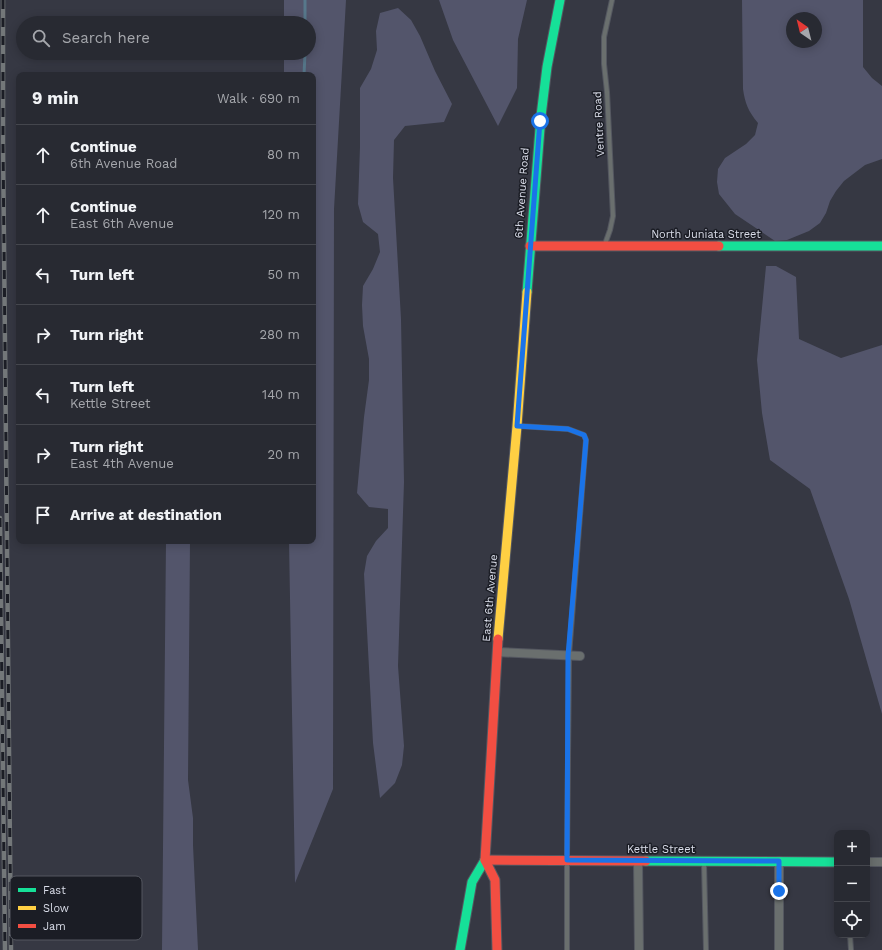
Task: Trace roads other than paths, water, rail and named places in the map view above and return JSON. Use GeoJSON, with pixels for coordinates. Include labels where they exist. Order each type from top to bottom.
{"type":"FeatureCollection","features":[{"type":"Feature","properties":{"kind":"main road","name":"6th Avenue Road"},"geometry":{"type":"LineString","coordinates":[[530,246],[541,110],[549,52],[560,0]]}},
{"type":"Feature","properties":{"kind":"main road","name":"North Juniata Street"},"geometry":{"type":"LineString","coordinates":[[530,246],[882,246]]}},
{"type":"Feature","properties":{"kind":"main road","name":"East 6th Avenue"},"geometry":{"type":"LineString","coordinates":[[496,950],[495,880],[485,860],[497,652],[517,426],[530,246]]}},
{"type":"Feature","properties":{"kind":"main road","name":"Kettle Street"},"geometry":{"type":"LineString","coordinates":[[485,860],[834,862]]}},
{"type":"Feature","properties":{"kind":"main road"},"geometry":{"type":"LineString","coordinates":[[460,950],[472,882],[485,860]]}},
{"type":"Feature","properties":{"kind":"street"},"geometry":{"type":"LineString","coordinates":[[497,652],[580,656]]}},
{"type":"Feature","properties":{"kind":"street"},"geometry":{"type":"LineString","coordinates":[[638,861],[639,950]]}},
{"type":"Feature","properties":{"kind":"street"},"geometry":{"type":"LineString","coordinates":[[779,861],[779,950]]}},
{"type":"Feature","properties":{"kind":"street"},"geometry":{"type":"LineString","coordinates":[[870,862],[882,862]]}},
{"type":"Feature","properties":{"kind":"lane","name":"Ventre Road"},"geometry":{"type":"LineString","coordinates":[[604,246],[613,216],[604,64],[604,37],[612,0]]}},
{"type":"Feature","properties":{"kind":"lane"},"geometry":{"type":"LineString","coordinates":[[517,426],[568,429],[584,435],[586,440],[568,656],[567,950]]}},
{"type":"Feature","properties":{"kind":"lane"},"geometry":{"type":"LineString","coordinates":[[704,861],[706,950]]}},
{"type":"Feature","properties":{"kind":"lane"},"geometry":{"type":"LineString","coordinates":[[850,938],[850,950]]}},
{"type":"Feature","properties":{"kind":"waterway"},"geometry":{"type":"LineString","coordinates":[[305,0],[305,16]]}},
{"type":"Feature","properties":{"kind":"waterway"},"geometry":{"type":"LineString","coordinates":[[304,72],[305,60]]}},
{"type":"Feature","properties":{"kind":"railway"},"geometry":{"type":"LineString","coordinates":[[3,0],[10,876]]}},
{"type":"Feature","properties":{"kind":"railway"},"geometry":{"type":"LineString","coordinates":[[0,518],[5,950]]}},
{"type":"Feature","properties":{"kind":"railway"},"geometry":{"type":"LineString","coordinates":[[11,940],[11,950]]}}]}
